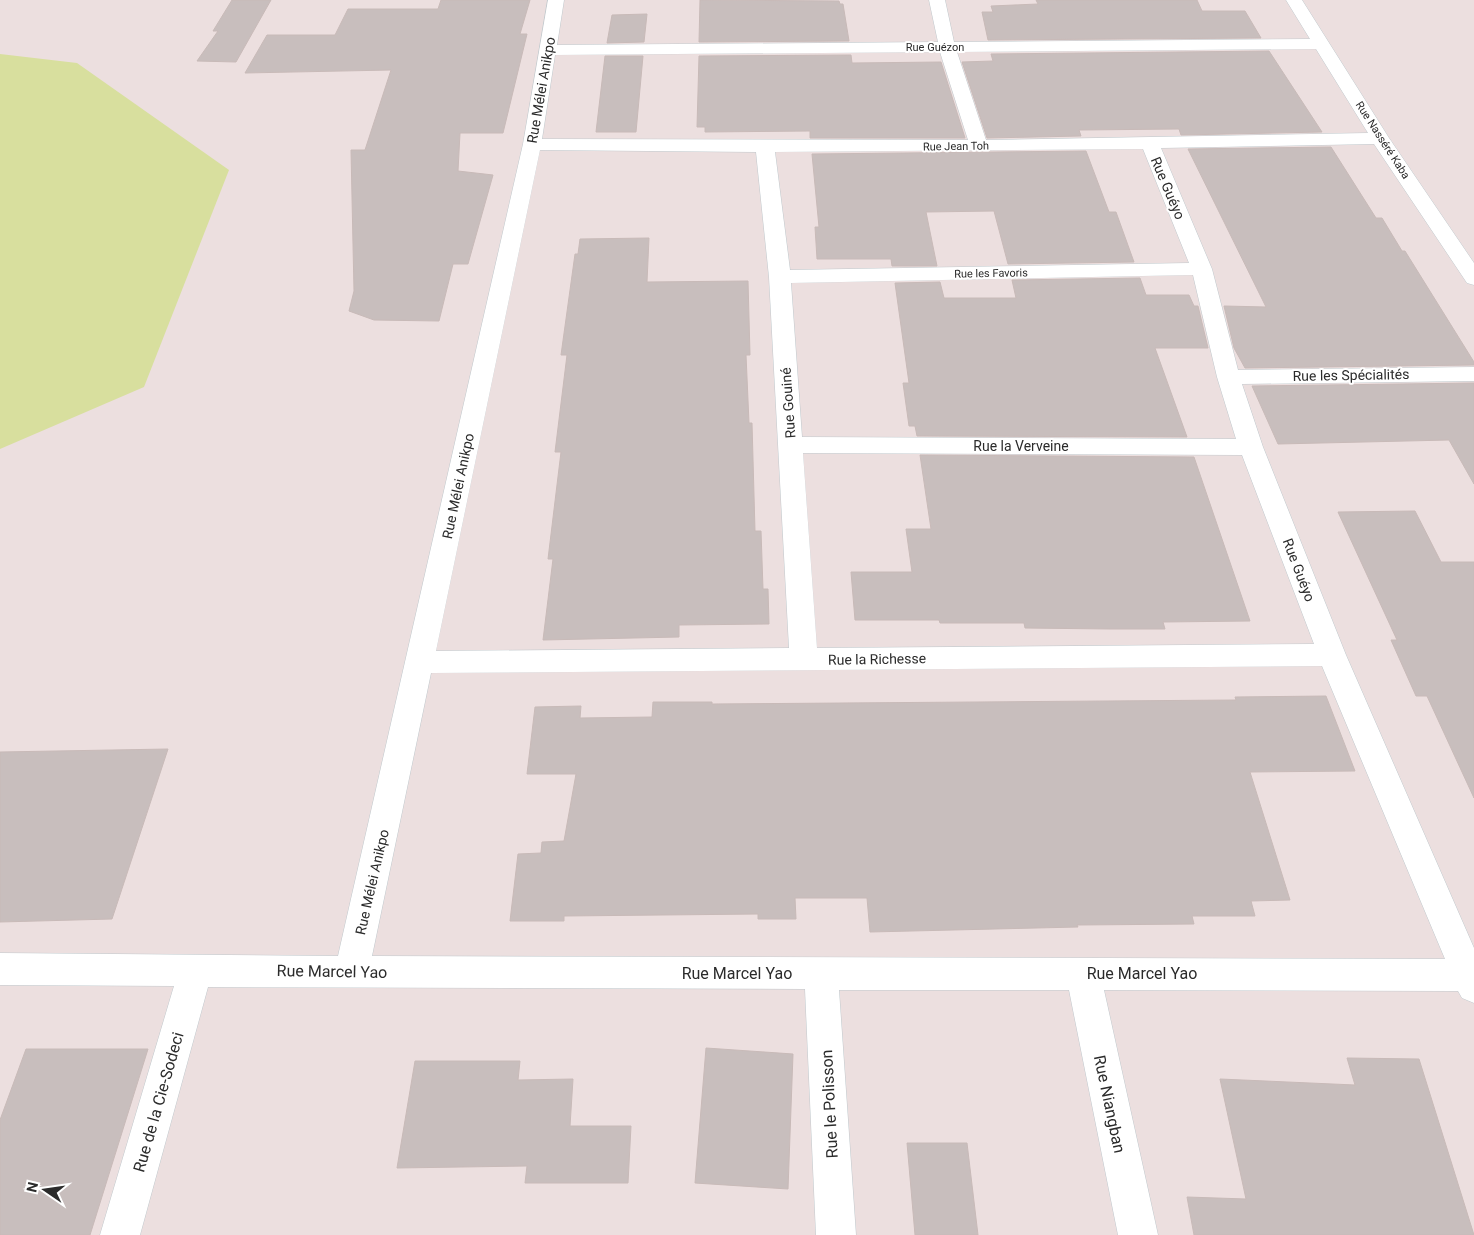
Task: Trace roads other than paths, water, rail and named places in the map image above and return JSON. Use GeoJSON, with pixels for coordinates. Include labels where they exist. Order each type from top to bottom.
{"type":"FeatureCollection","features":[{"type":"Feature","properties":{"kind":"street","name":"Rue Mélei Anikpo"},"geometry":{"type":"LineString","coordinates":[[352,971],[421,662],[532,144],[556,0]]}},
{"type":"Feature","properties":{"kind":"street"},"geometry":{"type":"LineString","coordinates":[[936,0],[947,47],[979,146]]}},
{"type":"Feature","properties":{"kind":"street","name":"Rue Nasséré Kaba"},"geometry":{"type":"LineString","coordinates":[[1294,0],[1380,138],[1474,279]]}},
{"type":"Feature","properties":{"kind":"street","name":"Rue Guézon"},"geometry":{"type":"LineString","coordinates":[[549,50],[1322,44]]}},
{"type":"Feature","properties":{"kind":"street","name":"Rue Jean Toh"},"geometry":{"type":"LineString","coordinates":[[532,144],[765,148],[1150,144],[1380,138]]}},
{"type":"Feature","properties":{"kind":"street","name":"Rue Guéyo"},"geometry":{"type":"LineString","coordinates":[[1150,144],[1202,269],[1228,377],[1251,447],[1332,655],[1472,979]]}},
{"type":"Feature","properties":{"kind":"street","name":"Rue Gouiné"},"geometry":{"type":"LineString","coordinates":[[765,148],[780,277],[804,660]]}},
{"type":"Feature","properties":{"kind":"street","name":"Rue les Favoris"},"geometry":{"type":"LineString","coordinates":[[780,277],[1202,269]]}},
{"type":"Feature","properties":{"kind":"street","name":"Rue les Spécialités"},"geometry":{"type":"LineString","coordinates":[[1228,377],[1474,374]]}},
{"type":"Feature","properties":{"kind":"street","name":"Rue la Verveine"},"geometry":{"type":"LineString","coordinates":[[791,446],[1251,447]]}},
{"type":"Feature","properties":{"kind":"street","name":"Rue la Richesse"},"geometry":{"type":"LineString","coordinates":[[421,662],[1332,655]]}},
{"type":"Feature","properties":{"kind":"street","name":"Rue Marcel Yao"},"geometry":{"type":"LineString","coordinates":[[0,969],[1082,973],[1472,979]]}},
{"type":"Feature","properties":{"kind":"street","name":"Rue de la Cie-Sodeci"},"geometry":{"type":"LineString","coordinates":[[120,1235],[196,969]]}},
{"type":"Feature","properties":{"kind":"street","name":"Rue le Polisson"},"geometry":{"type":"LineString","coordinates":[[821,973],[836,1235]]}},
{"type":"Feature","properties":{"kind":"street","name":"Rue Niangban"},"geometry":{"type":"LineString","coordinates":[[1082,973],[1138,1235]]}}]}
